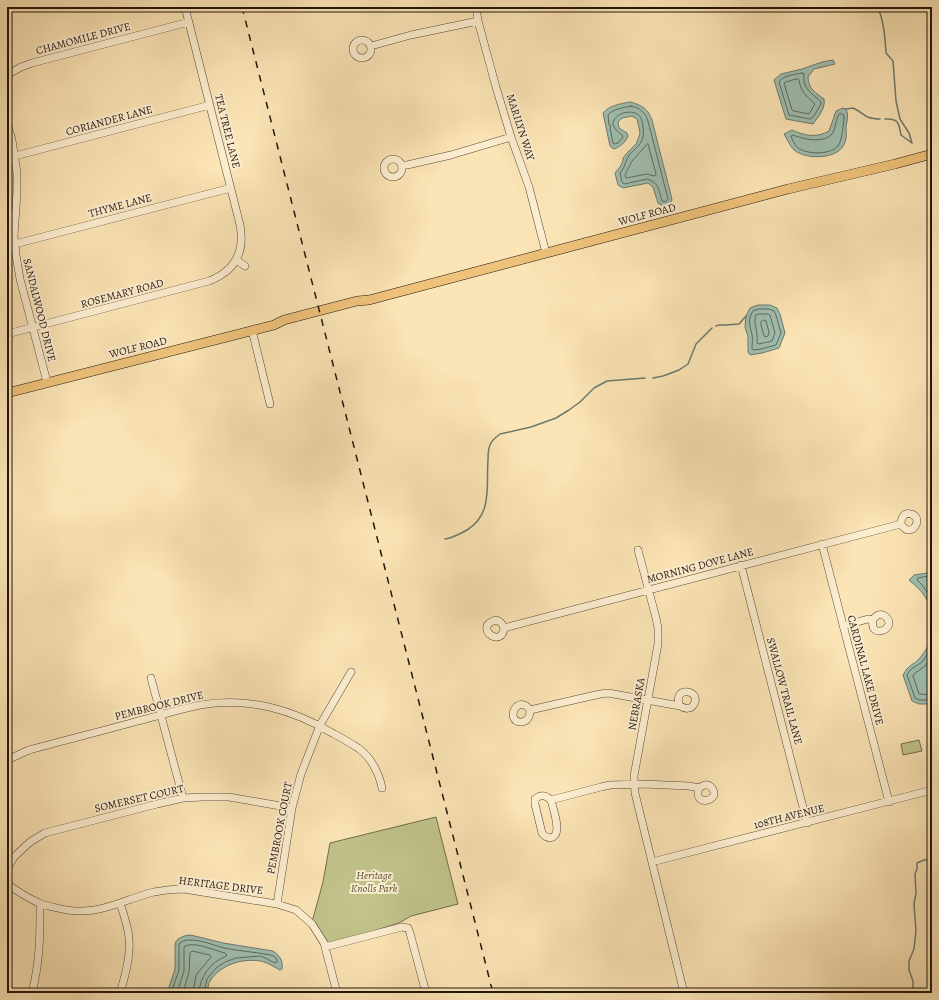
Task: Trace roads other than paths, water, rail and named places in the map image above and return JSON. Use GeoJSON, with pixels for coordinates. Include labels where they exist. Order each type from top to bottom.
{"type":"FeatureCollection","features":[{"type":"Feature","properties":{"kind":"main road","name":"WOLF ROAD"},"geometry":{"type":"LineString","coordinates":[[7,393],[252,330],[285,324],[320,315],[358,305],[369,300],[788,189],[932,154]]}},
{"type":"Feature","properties":{"kind":"street","name":"TEA TREE LANE"},"geometry":{"type":"LineString","coordinates":[[185,7],[242,234],[241,249],[236,260]]}},
{"type":"Feature","properties":{"kind":"street","name":"MARILYN WAY"},"geometry":{"type":"LineString","coordinates":[[476,7],[478,21],[496,87],[511,137],[529,187],[546,253]]}},
{"type":"Feature","properties":{"kind":"street"},"geometry":{"type":"LineString","coordinates":[[371,46],[411,35],[478,21]]}},
{"type":"Feature","properties":{"kind":"street","name":"CHAMOMILE DRIVE"},"geometry":{"type":"LineString","coordinates":[[7,74],[32,63],[189,22]]}},
{"type":"Feature","properties":{"kind":"street","name":"CORIANDER LANE"},"geometry":{"type":"LineString","coordinates":[[14,156],[210,105]]}},
{"type":"Feature","properties":{"kind":"street","name":"SANDALWOOD DRIVE"},"geometry":{"type":"LineString","coordinates":[[7,123],[17,173],[15,244],[18,267],[47,382]]}},
{"type":"Feature","properties":{"kind":"street"},"geometry":{"type":"LineString","coordinates":[[402,166],[451,155],[511,137]]}},
{"type":"Feature","properties":{"kind":"street","name":"THYME LANE"},"geometry":{"type":"LineString","coordinates":[[15,244],[231,188]]}},
{"type":"Feature","properties":{"kind":"street"},"geometry":{"type":"LineString","coordinates":[[236,260],[245,266]]}},
{"type":"Feature","properties":{"kind":"street","name":"ROSEMARY ROAD"},"geometry":{"type":"LineString","coordinates":[[7,334],[209,282],[223,275],[236,260]]}},
{"type":"Feature","properties":{"kind":"street"},"geometry":{"type":"LineString","coordinates":[[252,330],[270,404]]}},
{"type":"Feature","properties":{"kind":"street","name":"MORNING DOVE LANE"},"geometry":{"type":"LineString","coordinates":[[504,628],[648,589],[901,524]]}},
{"type":"Feature","properties":{"kind":"street","name":"CARDINAL LAKE DRIVE"},"geometry":{"type":"LineString","coordinates":[[822,544],[889,802]]}},
{"type":"Feature","properties":{"kind":"street","name":"NEBRASKA"},"geometry":{"type":"LineString","coordinates":[[638,550],[658,628],[658,644],[647,700],[634,776],[634,784],[684,993]]}},
{"type":"Feature","properties":{"kind":"street","name":"SWALLOW TRAIL LANE"},"geometry":{"type":"LineString","coordinates":[[741,565],[807,823]]}},
{"type":"Feature","properties":{"kind":"street"},"geometry":{"type":"LineString","coordinates":[[843,626],[868,619],[872,620]]}},
{"type":"Feature","properties":{"kind":"street","name":"PEMBROOK COURT"},"geometry":{"type":"LineString","coordinates":[[277,904],[292,808],[301,774],[320,725],[351,672]]}},
{"type":"Feature","properties":{"kind":"street"},"geometry":{"type":"LineString","coordinates":[[151,678],[183,798]]}},
{"type":"Feature","properties":{"kind":"street"},"geometry":{"type":"LineString","coordinates":[[530,710],[608,693],[680,706]]}},
{"type":"Feature","properties":{"kind":"street","name":"PEMBROOK DRIVE"},"geometry":{"type":"LineString","coordinates":[[7,760],[29,750],[161,715],[200,706],[220,703],[238,703],[283,710],[320,725],[359,749],[371,762],[379,776],[382,788]]}},
{"type":"Feature","properties":{"kind":"street"},"geometry":{"type":"LineString","coordinates":[[551,800],[610,785],[643,784],[690,786],[699,788]]}},
{"type":"Feature","properties":{"kind":"street","name":"108TH AVENUE"},"geometry":{"type":"LineString","coordinates":[[652,862],[932,790]]}},
{"type":"Feature","properties":{"kind":"street"},"geometry":{"type":"LineString","coordinates":[[544,795],[551,800],[557,828],[554,836],[549,838],[542,833],[535,799],[544,795]]}},
{"type":"Feature","properties":{"kind":"street","name":"SOMERSET COURT"},"geometry":{"type":"LineString","coordinates":[[7,869],[14,857],[30,842],[45,833],[183,798],[229,797],[292,808]]}},
{"type":"Feature","properties":{"kind":"street","name":"HERITAGE DRIVE"},"geometry":{"type":"LineString","coordinates":[[7,884],[40,904],[63,910],[82,912],[100,909],[159,891],[184,889],[277,904],[296,910],[312,924],[324,943],[337,993]]}},
{"type":"Feature","properties":{"kind":"street"},"geometry":{"type":"LineString","coordinates":[[120,903],[128,932],[130,951],[120,993]]}},
{"type":"Feature","properties":{"kind":"street"},"geometry":{"type":"LineString","coordinates":[[32,993],[40,951],[40,904]]}},
{"type":"Feature","properties":{"kind":"street"},"geometry":{"type":"LineString","coordinates":[[325,947],[402,927],[408,928],[426,993]]}},
{"type":"Feature","properties":{"kind":"water"},"geometry":{"type":"Polygon","coordinates":[[[833,60],[835,64],[814,69],[808,77],[811,88],[824,99],[823,109],[813,124],[786,119],[774,80],[781,74],[833,60]]]}},
{"type":"Feature","properties":{"kind":"water"},"geometry":{"type":"Polygon","coordinates":[[[630,102],[644,108],[649,113],[652,120],[672,200],[669,205],[665,207],[658,203],[653,187],[648,183],[623,188],[618,185],[615,173],[620,167],[623,158],[636,144],[640,133],[638,123],[637,119],[632,116],[622,118],[618,122],[619,128],[627,133],[628,136],[626,141],[614,149],[610,146],[603,113],[619,104],[630,102]]]}},
{"type":"Feature","properties":{"kind":"water"},"geometry":{"type":"Polygon","coordinates":[[[843,108],[846,109],[848,118],[846,139],[842,148],[830,155],[814,157],[806,156],[794,150],[784,134],[792,130],[802,134],[820,135],[829,131],[836,111],[843,108]]]}},
{"type":"Feature","properties":{"kind":"water"},"geometry":{"type":"Polygon","coordinates":[[[758,305],[770,305],[777,308],[785,333],[779,348],[750,355],[748,352],[748,336],[745,327],[746,316],[750,308],[758,305]]]}},
{"type":"Feature","properties":{"kind":"water"},"geometry":{"type":"Polygon","coordinates":[[[932,570],[932,617],[925,596],[909,580],[914,575],[927,573],[932,570]]]}},
{"type":"Feature","properties":{"kind":"water"},"geometry":{"type":"Polygon","coordinates":[[[932,632],[932,704],[919,704],[912,701],[903,675],[924,652],[929,643],[932,632]]]}},
{"type":"Feature","properties":{"kind":"water"},"geometry":{"type":"Polygon","coordinates":[[[190,935],[223,943],[273,951],[280,958],[282,969],[280,970],[268,963],[260,961],[253,960],[239,962],[225,967],[214,975],[209,982],[207,993],[167,993],[175,969],[175,943],[178,939],[190,935]]]}},
{"type":"Feature","properties":{"kind":"waterway"},"geometry":{"type":"LineString","coordinates":[[878,7],[885,35],[886,53],[893,61],[896,101],[900,119],[909,133],[912,143]]}},
{"type":"Feature","properties":{"kind":"waterway"},"geometry":{"type":"LineString","coordinates":[[846,109],[853,108],[868,117],[880,119]]}},
{"type":"Feature","properties":{"kind":"waterway"},"geometry":{"type":"LineString","coordinates":[[885,119],[898,122],[901,135],[912,143]]}},
{"type":"Feature","properties":{"kind":"waterway"},"geometry":{"type":"LineString","coordinates":[[716,326],[739,324],[746,316]]}},
{"type":"Feature","properties":{"kind":"waterway"},"geometry":{"type":"LineString","coordinates":[[653,378],[679,370],[688,364],[696,344],[712,328]]}},
{"type":"Feature","properties":{"kind":"waterway"},"geometry":{"type":"LineString","coordinates":[[445,539],[456,536],[467,530],[481,516],[485,508],[489,448],[491,442],[497,436],[531,427],[556,418],[580,402],[594,388],[607,381],[645,378]]}},
{"type":"Feature","properties":{"kind":"waterway"},"geometry":{"type":"LineString","coordinates":[[912,993],[913,981],[909,970],[909,961],[914,949],[916,931],[914,904],[916,893],[915,874],[917,863],[932,857]]}},
{"type":"Feature","properties":{"kind":"railway"},"geometry":{"type":"LineString","coordinates":[[242,7],[493,993]]}},
{"type":"Feature","properties":{"kind":"park label","name":"Heritage Knolls Park"},"geometry":{"type":"Point","coordinates":[374,881]}}]}
